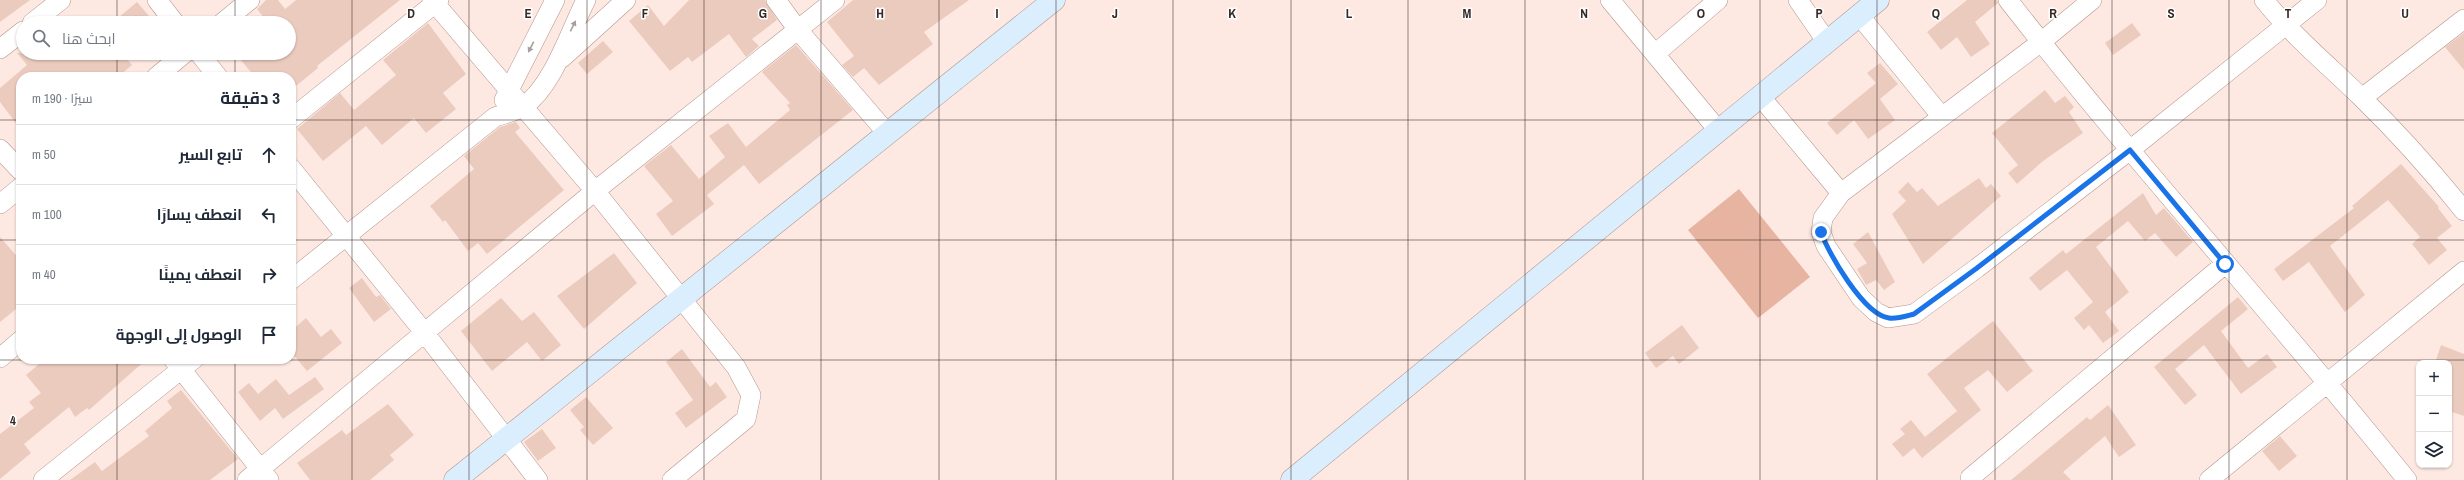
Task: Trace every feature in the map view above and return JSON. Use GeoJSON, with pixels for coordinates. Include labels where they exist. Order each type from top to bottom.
{"type":"FeatureCollection","features":[{"type":"Feature","properties":{"kind":"street"},"geometry":{"type":"LineString","coordinates":[[41,16],[61,0]]}},
{"type":"Feature","properties":{"kind":"street"},"geometry":{"type":"LineString","coordinates":[[157,0],[170,16]]}},
{"type":"Feature","properties":{"kind":"street"},"geometry":{"type":"LineString","coordinates":[[231,16],[250,0]]}},
{"type":"Feature","properties":{"kind":"street"},"geometry":{"type":"LineString","coordinates":[[495,117],[555,0]]}},
{"type":"Feature","properties":{"kind":"street"},"geometry":{"type":"LineString","coordinates":[[296,276],[495,117],[524,106],[541,88],[555,66],[586,0]]}},
{"type":"Feature","properties":{"kind":"street"},"geometry":{"type":"LineString","coordinates":[[555,66],[590,31],[626,0]]}},
{"type":"Feature","properties":{"kind":"street"},"geometry":{"type":"LineString","coordinates":[[776,0],[798,30],[887,134]]}},
{"type":"Feature","properties":{"kind":"street"},"geometry":{"type":"LineString","coordinates":[[184,364],[259,476],[424,332],[595,191],[835,0]]}},
{"type":"Feature","properties":{"kind":"street"},"geometry":{"type":"LineString","coordinates":[[455,480],[1054,0]]}},
{"type":"Feature","properties":{"kind":"street"},"geometry":{"type":"LineString","coordinates":[[1610,0],[1718,130]]}},
{"type":"Feature","properties":{"kind":"street"},"geometry":{"type":"LineString","coordinates":[[1655,54],[1718,0]]}},
{"type":"Feature","properties":{"kind":"street"},"geometry":{"type":"LineString","coordinates":[[1798,0],[1827,42]]}},
{"type":"Feature","properties":{"kind":"street"},"geometry":{"type":"LineString","coordinates":[[1292,480],[1878,0]]}},
{"type":"Feature","properties":{"kind":"street"},"geometry":{"type":"LineString","coordinates":[[2008,0],[2130,150],[2225,264],[2327,381],[2407,480]]}},
{"type":"Feature","properties":{"kind":"street"},"geometry":{"type":"LineString","coordinates":[[2092,0],[2041,42],[1841,193],[1823,218],[1821,232],[1826,246],[1861,298],[1876,312],[1888,318],[1914,314],[1971,273],[2130,150],[2317,0]]}},
{"type":"Feature","properties":{"kind":"street"},"geometry":{"type":"LineString","coordinates":[[2264,0],[2284,25],[2362,98],[2430,170],[2464,211]]}},
{"type":"Feature","properties":{"kind":"street"},"geometry":{"type":"LineString","coordinates":[[296,115],[436,1],[595,191],[682,299],[736,368],[751,395],[746,419],[672,480]]}},
{"type":"Feature","properties":{"kind":"street"},"geometry":{"type":"LineString","coordinates":[[1859,15],[1942,116]]}},
{"type":"Feature","properties":{"kind":"street"},"geometry":{"type":"LineString","coordinates":[[2362,98],[2464,19]]}},
{"type":"Feature","properties":{"kind":"street"},"geometry":{"type":"LineString","coordinates":[[0,49],[16,36]]}},
{"type":"Feature","properties":{"kind":"street"},"geometry":{"type":"LineString","coordinates":[[162,72],[177,60]]}},
{"type":"Feature","properties":{"kind":"street"},"geometry":{"type":"LineString","coordinates":[[205,60],[214,72]]}},
{"type":"Feature","properties":{"kind":"street"},"geometry":{"type":"LineString","coordinates":[[1760,96],[1841,193]]}},
{"type":"Feature","properties":{"kind":"street"},"geometry":{"type":"LineString","coordinates":[[0,149],[16,166]]}},
{"type":"Feature","properties":{"kind":"street"},"geometry":{"type":"LineString","coordinates":[[296,174],[424,332],[538,480]]}},
{"type":"Feature","properties":{"kind":"street"},"geometry":{"type":"LineString","coordinates":[[0,204],[16,191]]}},
{"type":"Feature","properties":{"kind":"street"},"geometry":{"type":"LineString","coordinates":[[1970,478],[2225,264]]}},
{"type":"Feature","properties":{"kind":"street"},"geometry":{"type":"LineString","coordinates":[[2209,480],[2327,381],[2464,271]]}},
{"type":"Feature","properties":{"kind":"street"},"geometry":{"type":"LineString","coordinates":[[0,358],[16,344]]}},
{"type":"Feature","properties":{"kind":"street"},"geometry":{"type":"LineString","coordinates":[[44,480],[181,364]]}},
{"type":"Feature","properties":{"kind":"shaded area"},"geometry":{"type":"Polygon","coordinates":[[[1739,189],[1810,277],[1758,318],[1688,230],[1739,189]]]}},
{"type":"Feature","properties":{"kind":"building"},"geometry":{"type":"Polygon","coordinates":[[[0,0],[30,0],[0,22],[0,0]]]}},
{"type":"Feature","properties":{"kind":"building"},"geometry":{"type":"Polygon","coordinates":[[[266,0],[278,0],[285,9],[296,0],[400,0],[317,66],[318,68],[296,86],[296,72],[251,72],[241,60],[296,60],[296,16],[262,16],[257,9],[266,0]]]}},
{"type":"Feature","properties":{"kind":"building"},"geometry":{"type":"Polygon","coordinates":[[[689,0],[765,0],[777,20],[752,39],[759,46],[746,57],[729,34],[692,62],[688,57],[670,71],[629,21],[648,5],[664,26],[689,0]]]}},
{"type":"Feature","properties":{"kind":"building"},"geometry":{"type":"Polygon","coordinates":[[[853,0],[969,0],[924,32],[933,44],[879,85],[864,68],[853,77],[842,65],[854,56],[827,22],[853,0]]]}},
{"type":"Feature","properties":{"kind":"building"},"geometry":{"type":"Polygon","coordinates":[[[1967,0],[1997,0],[1998,3],[1975,22],[1990,44],[1971,57],[1957,37],[1941,50],[1927,32],[1967,0]]]}},
{"type":"Feature","properties":{"kind":"building"},"geometry":{"type":"Polygon","coordinates":[[[137,2],[149,16],[120,16],[137,2]]]}},
{"type":"Feature","properties":{"kind":"building"},"geometry":{"type":"Polygon","coordinates":[[[428,23],[466,74],[443,93],[456,109],[426,133],[414,118],[382,145],[366,126],[323,161],[297,129],[340,93],[354,110],[396,75],[383,60],[428,23]]]}},
{"type":"Feature","properties":{"kind":"building"},"geometry":{"type":"Polygon","coordinates":[[[2132,23],[2141,35],[2113,55],[2105,43],[2132,23]]]}},
{"type":"Feature","properties":{"kind":"building"},"geometry":{"type":"Polygon","coordinates":[[[2464,33],[2464,70],[2445,47],[2464,33]]]}},
{"type":"Feature","properties":{"kind":"building"},"geometry":{"type":"Polygon","coordinates":[[[603,41],[613,52],[587,74],[578,63],[603,41]]]}},
{"type":"Feature","properties":{"kind":"building"},"geometry":{"type":"Polygon","coordinates":[[[796,45],[853,110],[759,184],[744,165],[707,195],[714,204],[672,236],[656,214],[673,201],[644,166],[671,145],[699,179],[725,157],[709,136],[728,123],[746,147],[790,110],[787,105],[790,103],[762,72],[796,45]]]}},
{"type":"Feature","properties":{"kind":"building"},"geometry":{"type":"Polygon","coordinates":[[[23,60],[128,60],[132,65],[124,72],[19,72],[27,65],[23,60]]]}},
{"type":"Feature","properties":{"kind":"building"},"geometry":{"type":"Polygon","coordinates":[[[1880,63],[1898,84],[1880,99],[1895,120],[1868,139],[1854,120],[1837,135],[1827,123],[1876,83],[1867,73],[1880,63]]]}},
{"type":"Feature","properties":{"kind":"building"},"geometry":{"type":"Polygon","coordinates":[[[16,74],[16,123],[0,102],[0,88],[16,74]]]}},
{"type":"Feature","properties":{"kind":"building"},"geometry":{"type":"Polygon","coordinates":[[[2045,90],[2055,103],[2065,96],[2074,107],[2069,112],[2083,133],[2043,161],[2017,184],[2008,173],[2018,165],[1992,133],[2045,90]]]}},
{"type":"Feature","properties":{"kind":"building"},"geometry":{"type":"Polygon","coordinates":[[[516,122],[520,128],[515,132],[564,190],[487,254],[478,243],[468,251],[445,220],[443,222],[430,206],[474,169],[464,156],[500,127],[516,122]]]}},
{"type":"Feature","properties":{"kind":"building"},"geometry":{"type":"Polygon","coordinates":[[[2401,164],[2439,207],[2438,208],[2452,226],[2437,238],[2447,250],[2429,265],[2412,244],[2420,237],[2388,200],[2330,246],[2365,295],[2345,312],[2309,262],[2283,281],[2274,269],[2354,208],[2352,206],[2401,164]]]}},
{"type":"Feature","properties":{"kind":"building"},"geometry":{"type":"Polygon","coordinates":[[[1979,178],[1986,188],[1991,184],[2001,196],[1923,264],[1892,214],[1906,201],[1898,192],[1908,182],[1917,192],[1922,188],[1938,206],[1979,178]]]}},
{"type":"Feature","properties":{"kind":"building"},"geometry":{"type":"Polygon","coordinates":[[[2143,193],[2156,215],[2164,208],[2193,242],[2176,257],[2155,233],[2145,241],[2128,221],[2096,247],[2129,292],[2105,312],[2119,331],[2103,343],[2089,325],[2084,330],[2074,318],[2093,302],[2067,270],[2040,291],[2029,278],[2063,250],[2066,254],[2143,193]]]}},
{"type":"Feature","properties":{"kind":"building"},"geometry":{"type":"Polygon","coordinates":[[[1868,232],[1895,282],[1884,290],[1876,280],[1866,285],[1857,269],[1867,263],[1853,244],[1868,232]]]}},
{"type":"Feature","properties":{"kind":"building"},"geometry":{"type":"Polygon","coordinates":[[[0,237],[16,255],[16,309],[0,322],[0,237]]]}},
{"type":"Feature","properties":{"kind":"building"},"geometry":{"type":"Polygon","coordinates":[[[614,253],[637,283],[584,329],[557,296],[614,253]]]}},
{"type":"Feature","properties":{"kind":"building"},"geometry":{"type":"Polygon","coordinates":[[[362,278],[376,297],[380,295],[391,309],[374,322],[349,288],[362,278]]]}},
{"type":"Feature","properties":{"kind":"building"},"geometry":{"type":"Polygon","coordinates":[[[2238,297],[2248,309],[2221,331],[2248,368],[2267,354],[2277,367],[2241,394],[2204,345],[2175,369],[2197,395],[2185,405],[2154,367],[2238,297]]]}},
{"type":"Feature","properties":{"kind":"building"},"geometry":{"type":"Polygon","coordinates":[[[501,298],[522,321],[534,312],[561,345],[542,361],[527,342],[492,371],[461,331],[501,298]]]}},
{"type":"Feature","properties":{"kind":"building"},"geometry":{"type":"Polygon","coordinates":[[[306,318],[321,337],[331,329],[342,343],[307,371],[296,358],[296,327],[306,318]]]}},
{"type":"Feature","properties":{"kind":"building"},"geometry":{"type":"Polygon","coordinates":[[[1993,321],[2033,371],[2007,392],[1988,370],[1964,388],[1981,410],[1922,458],[1914,448],[1903,457],[1892,444],[1905,434],[1900,429],[1911,420],[1925,437],[1957,411],[1927,374],[1993,321]]]}},
{"type":"Feature","properties":{"kind":"building"},"geometry":{"type":"Polygon","coordinates":[[[1682,325],[1699,348],[1679,364],[1673,356],[1656,368],[1645,353],[1682,325]]]}},
{"type":"Feature","properties":{"kind":"building"},"geometry":{"type":"Polygon","coordinates":[[[2441,345],[2464,354],[2464,416],[2452,412],[2452,360],[2436,360],[2441,345]]]}},
{"type":"Feature","properties":{"kind":"building"},"geometry":{"type":"Polygon","coordinates":[[[682,349],[710,387],[716,382],[727,397],[686,428],[675,413],[693,400],[666,362],[682,349]]]}},
{"type":"Feature","properties":{"kind":"building"},"geometry":{"type":"Polygon","coordinates":[[[39,364],[141,364],[89,410],[87,408],[75,417],[69,407],[24,444],[31,453],[0,479],[0,434],[34,408],[29,402],[41,393],[26,375],[39,364]]]}},
{"type":"Feature","properties":{"kind":"building"},"geometry":{"type":"Polygon","coordinates":[[[315,377],[324,389],[283,419],[275,408],[260,421],[238,392],[249,383],[258,394],[276,379],[289,395],[315,377]]]}},
{"type":"Feature","properties":{"kind":"building"},"geometry":{"type":"Polygon","coordinates":[[[181,390],[238,459],[210,480],[70,480],[95,462],[102,471],[149,436],[145,431],[172,408],[167,401],[181,390]]]}},
{"type":"Feature","properties":{"kind":"building"},"geometry":{"type":"Polygon","coordinates":[[[586,397],[613,428],[593,445],[580,430],[584,427],[570,410],[586,397]]]}},
{"type":"Feature","properties":{"kind":"building"},"geometry":{"type":"Polygon","coordinates":[[[388,404],[414,435],[390,455],[394,460],[370,480],[310,480],[297,463],[342,430],[346,435],[388,404]]]}},
{"type":"Feature","properties":{"kind":"building"},"geometry":{"type":"Polygon","coordinates":[[[2108,405],[2136,445],[2119,457],[2105,436],[2063,472],[2071,480],[2011,480],[2087,417],[2090,420],[2108,405]]]}},
{"type":"Feature","properties":{"kind":"building"},"geometry":{"type":"Polygon","coordinates":[[[542,429],[556,448],[538,461],[524,442],[542,429]]]}},
{"type":"Feature","properties":{"kind":"building"},"geometry":{"type":"Polygon","coordinates":[[[2280,436],[2297,456],[2279,471],[2262,451],[2280,436]]]}},
{"type":"Feature","properties":{"kind":"route"},"geometry":{"type":"LineString","coordinates":[[1821,232],[1826,246],[1861,298],[1876,312],[1888,318],[1914,314],[1977,268],[2130,150],[2225,264]]}}]}
